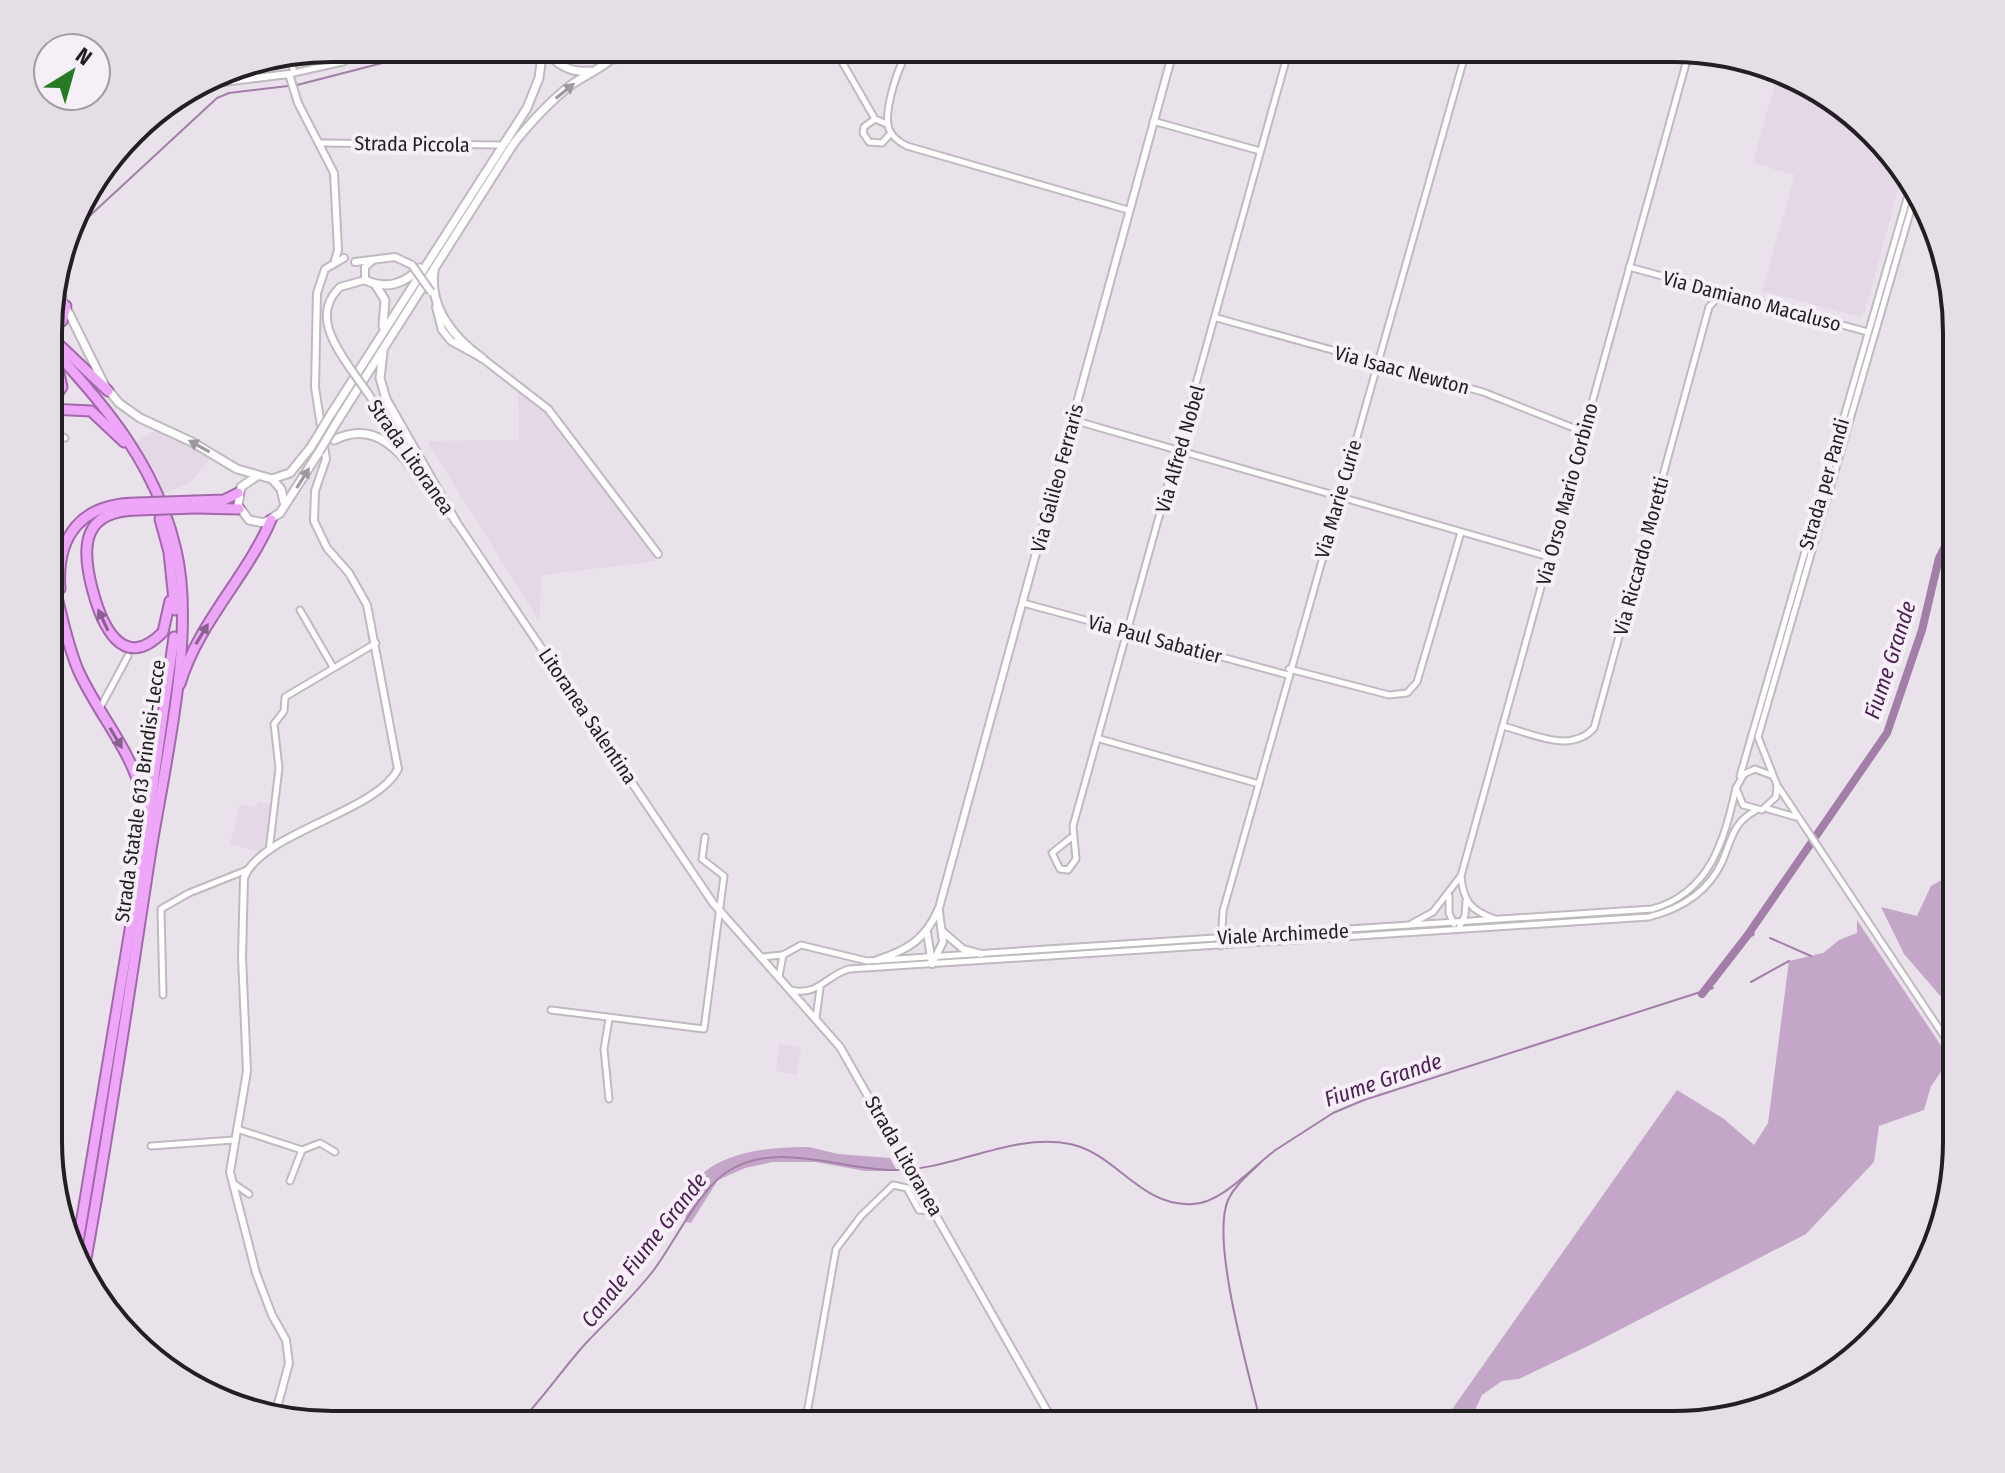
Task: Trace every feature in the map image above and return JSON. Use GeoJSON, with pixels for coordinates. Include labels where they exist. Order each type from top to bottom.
{"type":"FeatureCollection","features":[{"type":"Feature","properties":{"kind":"highway"},"geometry":{"type":"LineString","coordinates":[[63,318],[66,306]]}},
{"type":"Feature","properties":{"kind":"highway"},"geometry":{"type":"LineString","coordinates":[[62,347],[108,391]]}},
{"type":"Feature","properties":{"kind":"highway","name":"Strada Statale 613 Brindisi-Lecce"},"geometry":{"type":"LineString","coordinates":[[62,359],[108,408],[127,435],[158,492],[176,550],[179,571],[180,643],[173,706],[87,1253]]}},
{"type":"Feature","properties":{"kind":"highway","name":"Strada Statale 613 Brindisi-Lecce"},"geometry":{"type":"LineString","coordinates":[[62,369],[103,412],[140,468],[161,522],[175,611],[174,641],[146,834],[79,1234]]}},
{"type":"Feature","properties":{"kind":"highway"},"geometry":{"type":"LineString","coordinates":[[62,408],[91,411],[124,442]]}},
{"type":"Feature","properties":{"kind":"highway"},"geometry":{"type":"LineString","coordinates":[[195,505],[224,500],[238,493]]}},
{"type":"Feature","properties":{"kind":"highway"},"geometry":{"type":"LineString","coordinates":[[62,553],[70,533],[95,511],[117,504],[239,509]]}},
{"type":"Feature","properties":{"kind":"highway"},"geometry":{"type":"LineString","coordinates":[[138,506],[100,520],[89,534],[85,548],[98,612],[115,640],[126,646],[142,647],[163,632],[170,616],[171,578]]}},
{"type":"Feature","properties":{"kind":"highway"},"geometry":{"type":"LineString","coordinates":[[173,706],[202,633],[253,558],[271,520]]}},
{"type":"Feature","properties":{"kind":"highway"},"geometry":{"type":"LineString","coordinates":[[62,608],[78,670],[140,781],[146,834]]}},
{"type":"Feature","properties":{"kind":"main road"},"geometry":{"type":"LineString","coordinates":[[64,302],[108,391],[140,418],[257,476],[272,479],[290,473],[334,417],[503,145],[534,94],[541,63]]}},
{"type":"Feature","properties":{"kind":"main road"},"geometry":{"type":"LineString","coordinates":[[558,63],[570,70],[596,70]]}},
{"type":"Feature","properties":{"kind":"main road"},"geometry":{"type":"LineString","coordinates":[[414,300],[525,129],[570,86],[608,63]]}},
{"type":"Feature","properties":{"kind":"main road"},"geometry":{"type":"LineString","coordinates":[[365,280],[391,285],[409,279],[433,254]]}},
{"type":"Feature","properties":{"kind":"main road"},"geometry":{"type":"LineString","coordinates":[[437,262],[433,290],[449,330],[482,358]]}},
{"type":"Feature","properties":{"kind":"main road"},"geometry":{"type":"LineString","coordinates":[[375,284],[386,306],[380,370],[383,393],[456,522]]}},
{"type":"Feature","properties":{"kind":"main road"},"geometry":{"type":"LineString","coordinates":[[384,339],[426,287],[433,290]]}},
{"type":"Feature","properties":{"kind":"main road"},"geometry":{"type":"LineString","coordinates":[[257,476],[245,482],[238,493],[239,509],[249,520],[271,520],[319,452],[334,417]]}},
{"type":"Feature","properties":{"kind":"main road"},"geometry":{"type":"LineString","coordinates":[[319,452],[334,440],[363,432],[388,441],[402,455],[429,494],[456,522]]}},
{"type":"Feature","properties":{"kind":"main road"},"geometry":{"type":"LineString","coordinates":[[272,479],[281,489],[284,502]]}},
{"type":"Feature","properties":{"kind":"street"},"geometry":{"type":"LineString","coordinates":[[843,63],[875,119],[887,124]]}},
{"type":"Feature","properties":{"kind":"street"},"geometry":{"type":"LineString","coordinates":[[901,63],[887,124],[891,133],[907,146],[1128,210]]}},
{"type":"Feature","properties":{"kind":"street","name":"Via Galileo Ferraris"},"geometry":{"type":"LineString","coordinates":[[877,960],[901,953],[927,932],[939,908],[1170,63]]}},
{"type":"Feature","properties":{"kind":"street","name":"Via Alfred Nobel"},"geometry":{"type":"LineString","coordinates":[[1072,837],[1052,853],[1060,869],[1074,866],[1076,851],[1072,837],[1285,63]]}},
{"type":"Feature","properties":{"kind":"street","name":"Via Marie Curie"},"geometry":{"type":"LineString","coordinates":[[1221,946],[1223,911],[1288,672],[1379,364],[1460,63]]}},
{"type":"Feature","properties":{"kind":"street","name":"Via Orso Mario Corbino"},"geometry":{"type":"LineString","coordinates":[[1458,931],[1465,915],[1461,876],[1686,63]]}},
{"type":"Feature","properties":{"kind":"street"},"geometry":{"type":"LineString","coordinates":[[234,81],[292,74],[333,64]]}},
{"type":"Feature","properties":{"kind":"street"},"geometry":{"type":"LineString","coordinates":[[163,995],[161,909],[189,893],[247,870],[269,851],[349,808],[398,769],[377,643],[364,597],[327,548],[314,521],[315,491],[326,459],[315,387],[317,293],[322,274],[335,260],[338,250],[334,173],[298,103],[291,66]]}},
{"type":"Feature","properties":{"kind":"street"},"geometry":{"type":"LineString","coordinates":[[256,73],[257,78]]}},
{"type":"Feature","properties":{"kind":"street"},"geometry":{"type":"LineString","coordinates":[[875,119],[864,127],[863,133],[869,142],[882,143],[891,133]]}},
{"type":"Feature","properties":{"kind":"street"},"geometry":{"type":"LineString","coordinates":[[1153,121],[1260,151]]}},
{"type":"Feature","properties":{"kind":"street","name":"Strada Piccola"},"geometry":{"type":"LineString","coordinates":[[320,143],[503,145]]}},
{"type":"Feature","properties":{"kind":"street","name":"Strada per Pandi"},"geometry":{"type":"LineString","coordinates":[[1737,785],[1907,198]]}},
{"type":"Feature","properties":{"kind":"street","name":"Strada per Pandi"},"geometry":{"type":"LineString","coordinates":[[1912,206],[1758,737],[1777,785],[1942,1033]]}},
{"type":"Feature","properties":{"kind":"street"},"geometry":{"type":"LineString","coordinates":[[338,250],[344,258]]}},
{"type":"Feature","properties":{"kind":"street"},"geometry":{"type":"LineString","coordinates":[[355,262],[395,257],[412,265],[433,290]]}},
{"type":"Feature","properties":{"kind":"street"},"geometry":{"type":"LineString","coordinates":[[335,260],[344,258],[355,262],[364,270],[365,280]]}},
{"type":"Feature","properties":{"kind":"street"},"geometry":{"type":"LineString","coordinates":[[364,270],[373,260]]}},
{"type":"Feature","properties":{"kind":"street","name":"Via Damiano Macaluso"},"geometry":{"type":"LineString","coordinates":[[1629,267],[1874,334]]}},
{"type":"Feature","properties":{"kind":"street","name":"Strada Litoranea"},"geometry":{"type":"LineString","coordinates":[[365,280],[340,287],[327,306],[329,332],[350,368],[456,522]]}},
{"type":"Feature","properties":{"kind":"street"},"geometry":{"type":"LineString","coordinates":[[1703,287],[1709,307]]}},
{"type":"Feature","properties":{"kind":"street","name":"Via Riccardo Moretti"},"geometry":{"type":"LineString","coordinates":[[1503,726],[1569,744],[1584,739],[1594,728],[1709,307],[1722,293]]}},
{"type":"Feature","properties":{"kind":"street","name":"Via Isaac Newton"},"geometry":{"type":"LineString","coordinates":[[1217,318],[1483,392],[1584,432]]}},
{"type":"Feature","properties":{"kind":"street"},"geometry":{"type":"LineString","coordinates":[[482,358],[548,409],[658,554]]}},
{"type":"Feature","properties":{"kind":"street"},"geometry":{"type":"LineString","coordinates":[[1073,420],[1338,499],[1549,557]]}},
{"type":"Feature","properties":{"kind":"street","name":"Litoranea Salentina"},"geometry":{"type":"LineString","coordinates":[[456,522],[719,910]]}},
{"type":"Feature","properties":{"kind":"street","name":"Via Paul Sabatier"},"geometry":{"type":"LineString","coordinates":[[1023,603],[1288,672],[1389,695],[1407,693],[1417,682],[1461,532]]}},
{"type":"Feature","properties":{"kind":"street"},"geometry":{"type":"LineString","coordinates":[[300,610],[333,667]]}},
{"type":"Feature","properties":{"kind":"street"},"geometry":{"type":"LineString","coordinates":[[269,851],[279,768],[274,724],[283,714],[288,695],[377,643]]}},
{"type":"Feature","properties":{"kind":"street"},"geometry":{"type":"LineString","coordinates":[[100,709],[128,656]]}},
{"type":"Feature","properties":{"kind":"street"},"geometry":{"type":"LineString","coordinates":[[1100,739],[1259,784]]}},
{"type":"Feature","properties":{"kind":"street"},"geometry":{"type":"LineString","coordinates":[[1771,775],[1755,769],[1744,774],[1737,785],[1743,805],[1758,810],[1786,812],[1800,820]]}},
{"type":"Feature","properties":{"kind":"street","name":"Viale Archimede"},"geometry":{"type":"LineString","coordinates":[[790,990],[805,993],[821,987],[837,972],[849,969],[981,954],[1641,911],[1670,904],[1692,889],[1713,863],[1737,785]]}},
{"type":"Feature","properties":{"kind":"street"},"geometry":{"type":"LineString","coordinates":[[1758,810],[1773,803],[1777,785]]}},
{"type":"Feature","properties":{"kind":"street","name":"Viale Archimede"},"geometry":{"type":"LineString","coordinates":[[761,957],[783,955],[795,946],[810,945],[848,958],[933,959],[1221,946],[1622,920],[1667,912],[1704,887],[1722,861],[1735,827],[1758,810]]}},
{"type":"Feature","properties":{"kind":"street"},"geometry":{"type":"LineString","coordinates":[[551,1010],[704,1029],[724,876],[702,859],[705,837]]}},
{"type":"Feature","properties":{"kind":"street"},"geometry":{"type":"LineString","coordinates":[[247,870],[242,932],[247,1071],[230,1161],[232,1183],[256,1273],[272,1315],[286,1340],[289,1363],[278,1405]]}},
{"type":"Feature","properties":{"kind":"street"},"geometry":{"type":"LineString","coordinates":[[1400,927],[1424,919],[1449,895],[1461,876]]}},
{"type":"Feature","properties":{"kind":"street"},"geometry":{"type":"LineString","coordinates":[[1449,895],[1449,913],[1458,931]]}},
{"type":"Feature","properties":{"kind":"street"},"geometry":{"type":"LineString","coordinates":[[1465,900],[1479,912],[1501,920]]}},
{"type":"Feature","properties":{"kind":"street","name":"Via Galileo Ferraris"},"geometry":{"type":"LineString","coordinates":[[933,959],[943,942],[939,908]]}},
{"type":"Feature","properties":{"kind":"street","name":"Strada Litoranea"},"geometry":{"type":"LineString","coordinates":[[719,910],[841,1049],[1047,1411]]}},
{"type":"Feature","properties":{"kind":"street"},"geometry":{"type":"LineString","coordinates":[[942,931],[950,941],[981,954]]}},
{"type":"Feature","properties":{"kind":"street"},"geometry":{"type":"LineString","coordinates":[[927,932],[933,959]]}},
{"type":"Feature","properties":{"kind":"street"},"geometry":{"type":"LineString","coordinates":[[779,977],[783,955]]}},
{"type":"Feature","properties":{"kind":"street"},"geometry":{"type":"LineString","coordinates":[[816,1018],[816,999],[821,987]]}},
{"type":"Feature","properties":{"kind":"street"},"geometry":{"type":"LineString","coordinates":[[609,1019],[604,1049],[609,1099]]}},
{"type":"Feature","properties":{"kind":"street"},"geometry":{"type":"LineString","coordinates":[[236,1128],[302,1150],[320,1143],[335,1152]]}},
{"type":"Feature","properties":{"kind":"street"},"geometry":{"type":"LineString","coordinates":[[151,1146],[234,1140]]}},
{"type":"Feature","properties":{"kind":"street"},"geometry":{"type":"LineString","coordinates":[[290,1181],[302,1150]]}},
{"type":"Feature","properties":{"kind":"street"},"geometry":{"type":"LineString","coordinates":[[232,1183],[249,1194]]}},
{"type":"Feature","properties":{"kind":"street"},"geometry":{"type":"LineString","coordinates":[[807,1410],[826,1297],[842,1237],[893,1185],[907,1188],[919,1210],[925,1213],[935,1210]]}},
{"type":"Feature","properties":{"kind":"shaded area"},"geometry":{"type":"Polygon","coordinates":[[[1775,83],[1808,98],[1851,129],[1898,182],[1865,312],[1860,317],[1762,291],[1795,175],[1753,163],[1775,83]]]}},
{"type":"Feature","properties":{"kind":"shaded area"},"geometry":{"type":"Polygon","coordinates":[[[518,389],[547,411],[657,561],[542,575],[539,621],[427,441],[519,440],[518,389]]]}},
{"type":"Feature","properties":{"kind":"shaded area"},"geometry":{"type":"Polygon","coordinates":[[[157,429],[211,458],[188,484],[162,494],[136,442],[157,429]]]}},
{"type":"Feature","properties":{"kind":"shaded area"},"geometry":{"type":"Polygon","coordinates":[[[259,801],[272,805],[266,847],[261,852],[230,844],[240,805],[255,808],[259,801]]]}},
{"type":"Feature","properties":{"kind":"shaded area"},"geometry":{"type":"Polygon","coordinates":[[[1942,880],[1942,998],[1904,954],[1881,907],[1917,916],[1931,886],[1942,880]]]}},
{"type":"Feature","properties":{"kind":"shaded area"},"geometry":{"type":"Polygon","coordinates":[[[1857,920],[1942,1047],[1942,1070],[1931,1086],[1924,1110],[1879,1126],[1874,1162],[1806,1234],[1588,1346],[1519,1379],[1502,1381],[1482,1395],[1475,1411],[1451,1411],[1677,1090],[1724,1119],[1754,1145],[1768,1123],[1789,961],[1823,953],[1839,940],[1857,933],[1857,920]]]}},
{"type":"Feature","properties":{"kind":"shaded area"},"geometry":{"type":"Polygon","coordinates":[[[779,1044],[801,1048],[797,1075],[776,1071],[779,1044]]]}},
{"type":"Feature","properties":{"kind":"shaded area"},"geometry":{"type":"Polygon","coordinates":[[[809,1147],[838,1154],[890,1158],[897,1171],[865,1171],[815,1162],[773,1162],[745,1168],[718,1180],[691,1223],[686,1222],[687,1200],[695,1182],[708,1169],[726,1159],[747,1153],[809,1147]]]}},
{"type":"Feature","properties":{"kind":"waterway"},"geometry":{"type":"LineString","coordinates":[[297,85],[383,63]]}},
{"type":"Feature","properties":{"kind":"waterway"},"geometry":{"type":"LineString","coordinates":[[89,217],[217,98],[229,93],[288,86]]}},
{"type":"Feature","properties":{"kind":"waterway","name":"Fiume Grande"},"geometry":{"type":"LineString","coordinates":[[1702,994],[1747,936],[1887,733],[1922,630],[1942,552]]}},
{"type":"Feature","properties":{"kind":"waterway","name":"Fiume Grande"},"geometry":{"type":"LineString","coordinates":[[1747,936],[1752,934]]}},
{"type":"Feature","properties":{"kind":"waterway"},"geometry":{"type":"LineString","coordinates":[[1770,938],[1811,956]]}},
{"type":"Feature","properties":{"kind":"waterway","name":"Fiume Grande"},"geometry":{"type":"LineString","coordinates":[[1751,982],[1789,961]]}},
{"type":"Feature","properties":{"kind":"waterway","name":"Fiume Grande"},"geometry":{"type":"LineString","coordinates":[[1274,1151],[1333,1113],[1364,1100],[1713,988]]}},
{"type":"Feature","properties":{"kind":"waterway","name":"Canale Fiume Grande"},"geometry":{"type":"LineString","coordinates":[[531,1410],[587,1342],[645,1281],[708,1189],[730,1170],[748,1162],[788,1157],[871,1169],[913,1169],[1025,1143],[1070,1144],[1101,1158],[1158,1198],[1193,1204],[1225,1192],[1273,1152]]}},
{"type":"Feature","properties":{"kind":"waterway","name":"Fiume Grande"},"geometry":{"type":"LineString","coordinates":[[1258,1411],[1228,1277],[1224,1220],[1231,1195],[1260,1163]]}}]}
